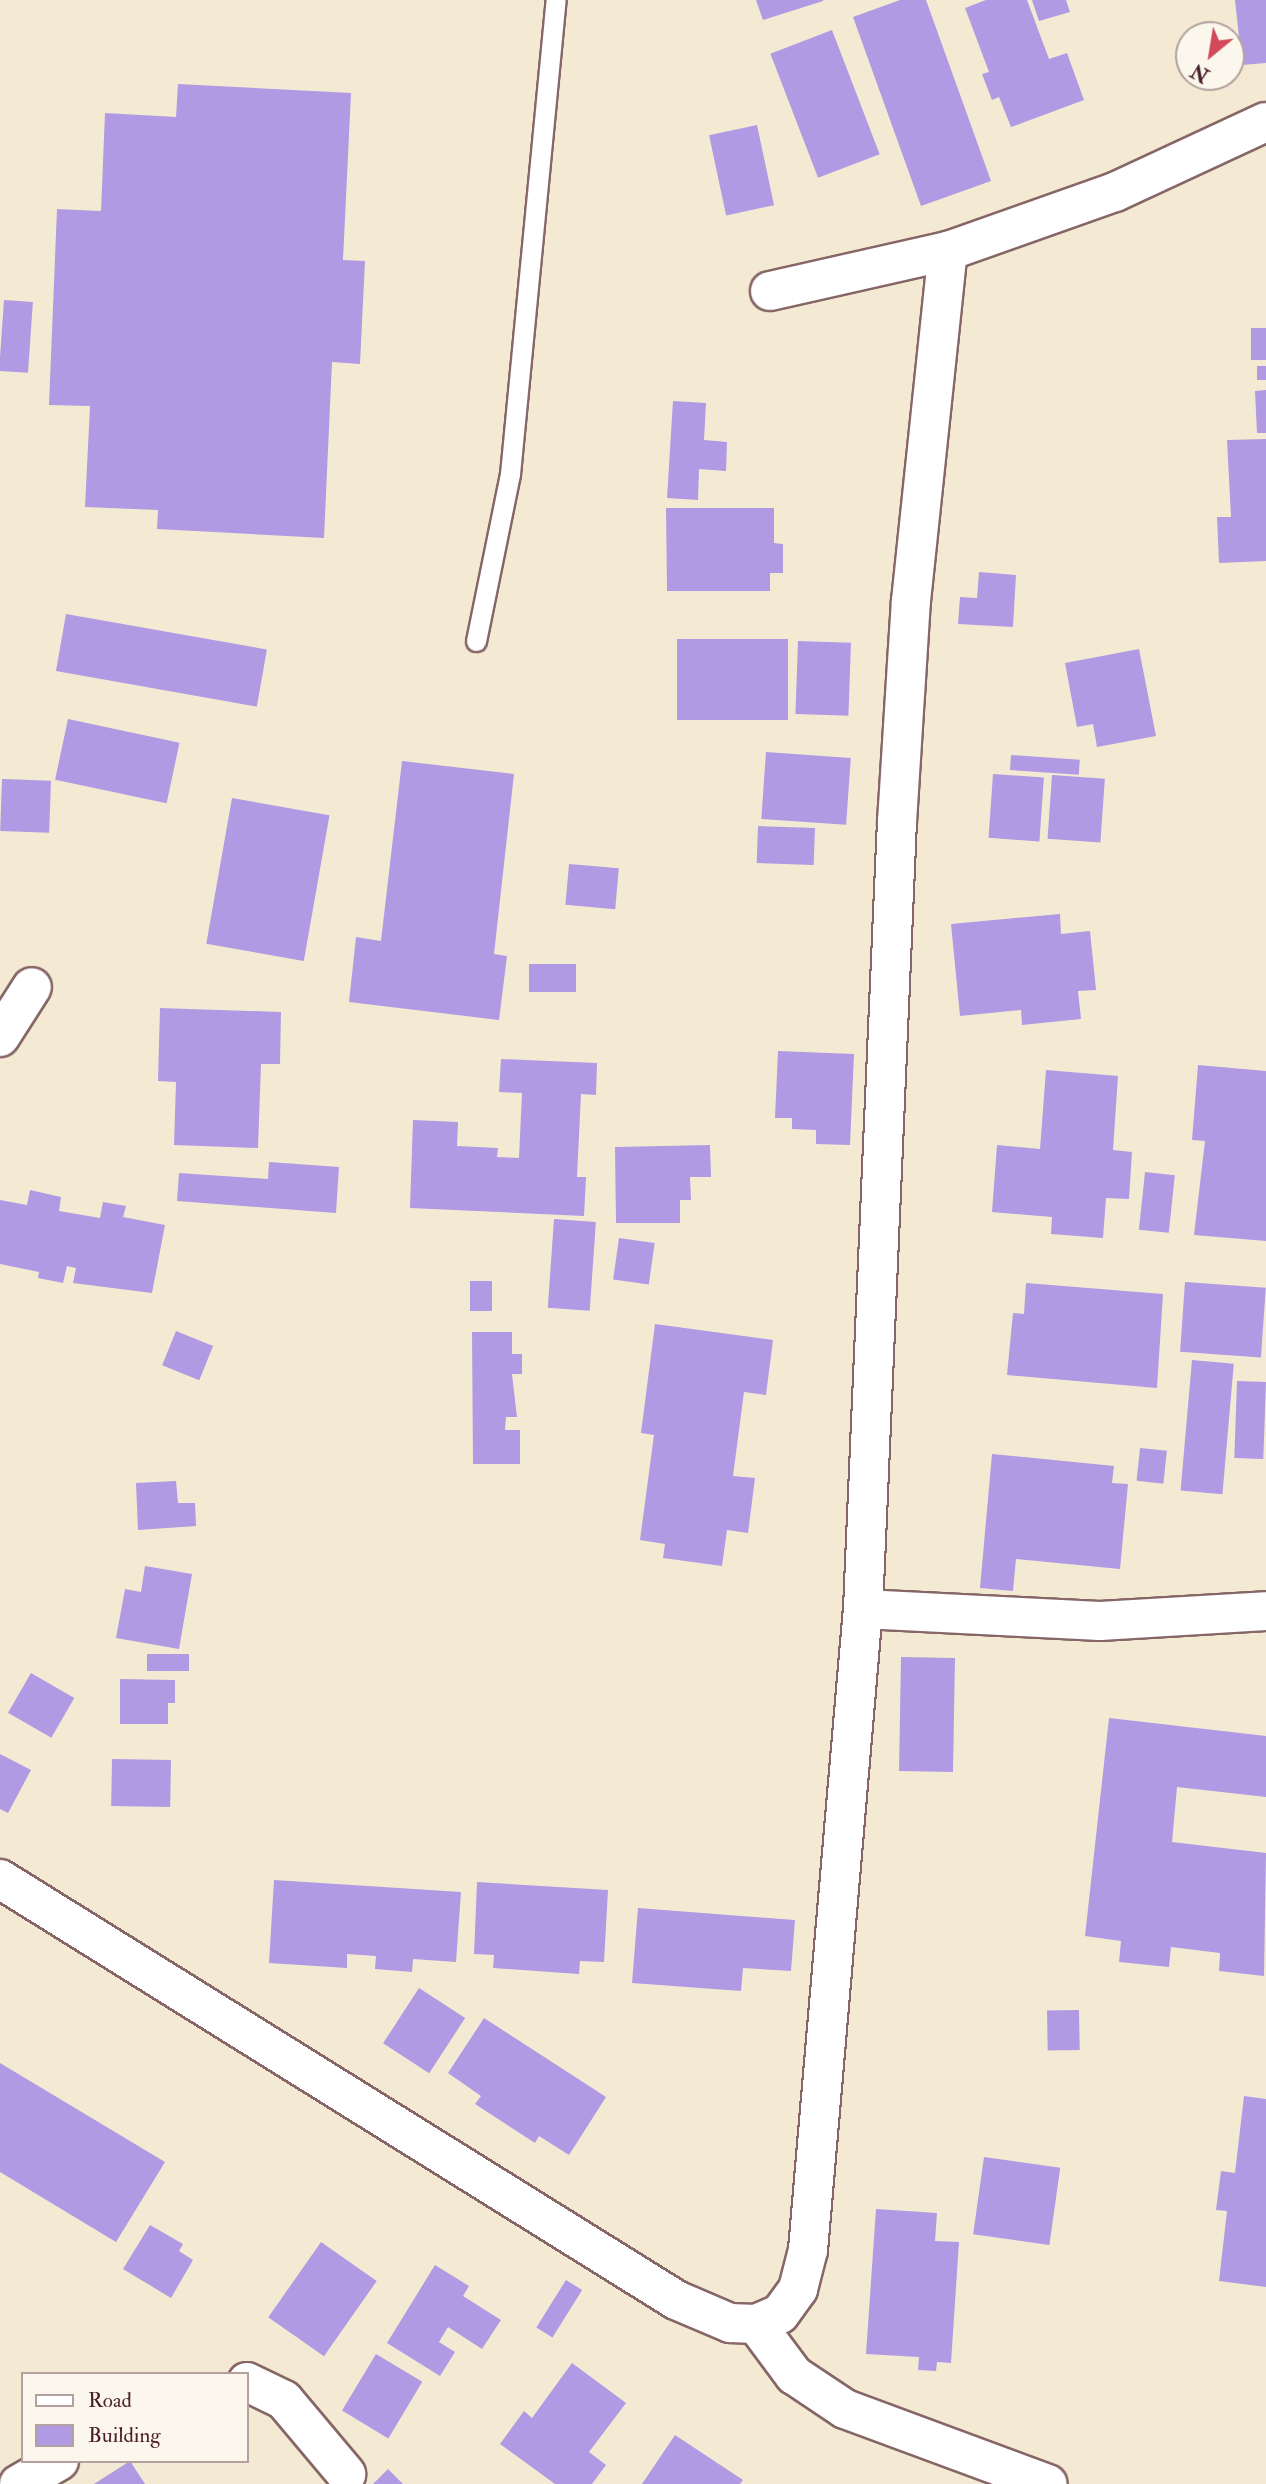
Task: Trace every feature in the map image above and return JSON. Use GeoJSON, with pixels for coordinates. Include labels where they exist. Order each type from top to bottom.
{"type":"FeatureCollection","features":[{"type":"Feature","properties":{"kind":"street"},"geometry":{"type":"LineString","coordinates":[[770,291],[948,251],[1115,192],[1266,122]]}},
{"type":"Feature","properties":{"kind":"street"},"geometry":{"type":"LineString","coordinates":[[0,1879],[676,2300],[730,2323],[756,2324],[780,2314],[798,2289],[808,2250],[863,1609],[897,822],[911,601],[948,251]]}},
{"type":"Feature","properties":{"kind":"street"},"geometry":{"type":"LineString","coordinates":[[0,1037],[32,987]]}},
{"type":"Feature","properties":{"kind":"street"},"geometry":{"type":"LineString","coordinates":[[863,1609],[1100,1622],[1266,1611]]}},
{"type":"Feature","properties":{"kind":"street"},"geometry":{"type":"LineString","coordinates":[[756,2324],[794,2375],[845,2409],[1048,2484]]}},
{"type":"Feature","properties":{"kind":"street"},"geometry":{"type":"LineString","coordinates":[[248,2382],[284,2400],[346,2474]]}},
{"type":"Feature","properties":{"kind":"street"},"geometry":{"type":"LineString","coordinates":[[19,2484],[56,2463]]}},
{"type":"Feature","properties":{"kind":"lane"},"geometry":{"type":"LineString","coordinates":[[476,641],[510,474],[556,0]]}},
{"type":"Feature","properties":{"kind":"building"},"geometry":{"type":"Polygon","coordinates":[[[756,0],[823,0],[823,1],[763,20],[756,0]]]}},
{"type":"Feature","properties":{"kind":"building"},"geometry":{"type":"Polygon","coordinates":[[[900,0],[926,0],[991,181],[921,206],[853,17],[900,0]]]}},
{"type":"Feature","properties":{"kind":"building"},"geometry":{"type":"Polygon","coordinates":[[[986,0],[1027,0],[1049,59],[1067,53],[1084,100],[1011,127],[999,97],[992,100],[982,74],[989,72],[965,8],[986,0]]]}},
{"type":"Feature","properties":{"kind":"building"},"geometry":{"type":"Polygon","coordinates":[[[1032,0],[1066,0],[1070,12],[1039,21],[1032,0]]]}},
{"type":"Feature","properties":{"kind":"building"},"geometry":{"type":"Polygon","coordinates":[[[1235,0],[1266,0],[1266,63],[1245,65],[1245,21],[1237,21],[1235,0]]]}},
{"type":"Feature","properties":{"kind":"building"},"geometry":{"type":"Polygon","coordinates":[[[832,30],[880,154],[818,178],[770,54],[832,30]]]}},
{"type":"Feature","properties":{"kind":"building"},"geometry":{"type":"Polygon","coordinates":[[[178,84],[351,93],[343,260],[365,261],[360,364],[332,362],[324,538],[157,529],[158,510],[85,507],[90,406],[49,405],[57,209],[101,211],[105,113],[176,117],[178,84]]]}},
{"type":"Feature","properties":{"kind":"building"},"geometry":{"type":"Polygon","coordinates":[[[757,125],[774,205],[726,215],[709,135],[757,125]]]}},
{"type":"Feature","properties":{"kind":"building"},"geometry":{"type":"Polygon","coordinates":[[[4,300],[33,302],[28,373],[0,371],[4,300]]]}},
{"type":"Feature","properties":{"kind":"building"},"geometry":{"type":"Polygon","coordinates":[[[1251,328],[1266,328],[1266,360],[1251,360],[1251,328]]]}},
{"type":"Feature","properties":{"kind":"building"},"geometry":{"type":"Polygon","coordinates":[[[1257,366],[1266,366],[1266,380],[1257,380],[1257,366]]]}},
{"type":"Feature","properties":{"kind":"building"},"geometry":{"type":"Polygon","coordinates":[[[1266,390],[1266,433],[1257,433],[1255,391],[1266,390]]]}},
{"type":"Feature","properties":{"kind":"building"},"geometry":{"type":"Polygon","coordinates":[[[673,401],[706,403],[704,440],[727,442],[726,471],[699,469],[698,500],[667,498],[673,401]]]}},
{"type":"Feature","properties":{"kind":"building"},"geometry":{"type":"Polygon","coordinates":[[[1266,439],[1266,561],[1219,563],[1217,517],[1231,517],[1227,440],[1266,439]]]}},
{"type":"Feature","properties":{"kind":"building"},"geometry":{"type":"Polygon","coordinates":[[[666,508],[774,508],[774,543],[783,544],[783,573],[770,573],[770,591],[667,591],[666,508]]]}},
{"type":"Feature","properties":{"kind":"building"},"geometry":{"type":"Polygon","coordinates":[[[979,572],[1016,575],[1013,627],[958,624],[960,597],[977,598],[979,572]]]}},
{"type":"Feature","properties":{"kind":"building"},"geometry":{"type":"Polygon","coordinates":[[[66,614],[267,649],[257,707],[56,671],[66,614]]]}},
{"type":"Feature","properties":{"kind":"building"},"geometry":{"type":"Polygon","coordinates":[[[677,639],[788,639],[788,720],[677,720],[677,639]]]}},
{"type":"Feature","properties":{"kind":"building"},"geometry":{"type":"Polygon","coordinates":[[[798,641],[851,643],[848,716],[795,714],[798,641]]]}},
{"type":"Feature","properties":{"kind":"building"},"geometry":{"type":"Polygon","coordinates":[[[1139,649],[1156,736],[1097,747],[1093,724],[1077,727],[1065,663],[1139,649]]]}},
{"type":"Feature","properties":{"kind":"building"},"geometry":{"type":"Polygon","coordinates":[[[68,719],[180,743],[167,803],[55,780],[68,719]]]}},
{"type":"Feature","properties":{"kind":"building"},"geometry":{"type":"Polygon","coordinates":[[[766,752],[851,758],[846,825],[761,819],[766,752]]]}},
{"type":"Feature","properties":{"kind":"building"},"geometry":{"type":"Polygon","coordinates":[[[1011,755],[1080,760],[1079,775],[1010,770],[1011,755]]]}},
{"type":"Feature","properties":{"kind":"building"},"geometry":{"type":"Polygon","coordinates":[[[402,761],[514,774],[494,954],[507,956],[499,1020],[349,1002],[356,937],[381,941],[402,761]]]}},
{"type":"Feature","properties":{"kind":"building"},"geometry":{"type":"Polygon","coordinates":[[[993,774],[1044,778],[1039,841],[989,838],[993,774]]]}},
{"type":"Feature","properties":{"kind":"building"},"geometry":{"type":"Polygon","coordinates":[[[1052,775],[1105,779],[1100,843],[1048,839],[1052,775]]]}},
{"type":"Feature","properties":{"kind":"building"},"geometry":{"type":"Polygon","coordinates":[[[2,779],[51,781],[49,833],[0,831],[2,779]]]}},
{"type":"Feature","properties":{"kind":"building"},"geometry":{"type":"Polygon","coordinates":[[[232,798],[329,815],[304,961],[206,944],[232,798]]]}},
{"type":"Feature","properties":{"kind":"building"},"geometry":{"type":"Polygon","coordinates":[[[758,826],[815,828],[814,865],[757,863],[758,826]]]}},
{"type":"Feature","properties":{"kind":"building"},"geometry":{"type":"Polygon","coordinates":[[[569,864],[619,868],[615,909],[565,905],[569,864]]]}},
{"type":"Feature","properties":{"kind":"building"},"geometry":{"type":"Polygon","coordinates":[[[1060,914],[1061,934],[1090,931],[1096,990],[1078,991],[1081,1019],[1022,1025],[1021,1010],[960,1016],[951,924],[1060,914]]]}},
{"type":"Feature","properties":{"kind":"building"},"geometry":{"type":"Polygon","coordinates":[[[529,964],[576,964],[576,992],[529,992],[529,964]]]}},
{"type":"Feature","properties":{"kind":"building"},"geometry":{"type":"Polygon","coordinates":[[[160,1008],[281,1012],[280,1064],[261,1064],[258,1148],[174,1145],[176,1082],[158,1081],[160,1008]]]}},
{"type":"Feature","properties":{"kind":"building"},"geometry":{"type":"Polygon","coordinates":[[[778,1051],[854,1054],[850,1145],[816,1144],[816,1130],[792,1129],[792,1118],[775,1118],[778,1051]]]}},
{"type":"Feature","properties":{"kind":"building"},"geometry":{"type":"Polygon","coordinates":[[[501,1059],[597,1063],[596,1095],[581,1094],[577,1177],[586,1177],[584,1216],[410,1208],[413,1120],[458,1122],[457,1146],[498,1148],[497,1157],[519,1158],[522,1093],[499,1092],[501,1059]]]}},
{"type":"Feature","properties":{"kind":"building"},"geometry":{"type":"Polygon","coordinates":[[[1198,1065],[1266,1071],[1266,1241],[1194,1235],[1205,1141],[1192,1140],[1198,1065]]]}},
{"type":"Feature","properties":{"kind":"building"},"geometry":{"type":"Polygon","coordinates":[[[1046,1070],[1118,1076],[1113,1150],[1132,1152],[1129,1199],[1106,1198],[1103,1238],[1051,1234],[1052,1217],[992,1212],[997,1145],[1040,1149],[1046,1070]]]}},
{"type":"Feature","properties":{"kind":"building"},"geometry":{"type":"Polygon","coordinates":[[[710,1145],[711,1177],[690,1177],[691,1200],[680,1200],[680,1223],[616,1223],[615,1147],[710,1145]]]}},
{"type":"Feature","properties":{"kind":"building"},"geometry":{"type":"Polygon","coordinates":[[[269,1162],[339,1167],[336,1213],[177,1201],[179,1173],[268,1179],[269,1162]]]}},
{"type":"Feature","properties":{"kind":"building"},"geometry":{"type":"Polygon","coordinates":[[[1145,1172],[1175,1175],[1169,1233],[1139,1230],[1145,1172]]]}},
{"type":"Feature","properties":{"kind":"building"},"geometry":{"type":"Polygon","coordinates":[[[30,1190],[61,1197],[59,1211],[100,1218],[103,1202],[126,1206],[123,1217],[165,1225],[152,1293],[73,1283],[76,1268],[67,1266],[63,1283],[38,1278],[39,1272],[0,1264],[0,1200],[27,1205],[30,1190]]]}},
{"type":"Feature","properties":{"kind":"building"},"geometry":{"type":"Polygon","coordinates":[[[554,1219],[596,1222],[590,1311],[548,1308],[554,1219]]]}},
{"type":"Feature","properties":{"kind":"building"},"geometry":{"type":"Polygon","coordinates":[[[619,1238],[655,1243],[649,1285],[613,1280],[619,1238]]]}},
{"type":"Feature","properties":{"kind":"building"},"geometry":{"type":"Polygon","coordinates":[[[470,1281],[492,1281],[492,1311],[470,1311],[470,1281]]]}},
{"type":"Feature","properties":{"kind":"building"},"geometry":{"type":"Polygon","coordinates":[[[1185,1282],[1266,1288],[1261,1357],[1180,1352],[1185,1282]]]}},
{"type":"Feature","properties":{"kind":"building"},"geometry":{"type":"Polygon","coordinates":[[[1026,1283],[1163,1294],[1157,1388],[1007,1375],[1013,1313],[1024,1314],[1026,1283]]]}},
{"type":"Feature","properties":{"kind":"building"},"geometry":{"type":"Polygon","coordinates":[[[655,1324],[773,1340],[766,1395],[744,1392],[733,1476],[755,1478],[748,1533],[727,1530],[722,1566],[663,1558],[665,1544],[640,1540],[654,1435],[641,1433],[655,1324]]]}},
{"type":"Feature","properties":{"kind":"building"},"geometry":{"type":"Polygon","coordinates":[[[176,1331],[213,1346],[199,1380],[162,1365],[176,1331]]]}},
{"type":"Feature","properties":{"kind":"building"},"geometry":{"type":"Polygon","coordinates":[[[472,1332],[512,1332],[512,1354],[522,1354],[522,1374],[512,1374],[517,1417],[506,1417],[505,1430],[520,1430],[520,1464],[473,1464],[472,1332]]]}},
{"type":"Feature","properties":{"kind":"building"},"geometry":{"type":"Polygon","coordinates":[[[1192,1360],[1234,1364],[1222,1494],[1181,1491],[1192,1360]]]}},
{"type":"Feature","properties":{"kind":"building"},"geometry":{"type":"Polygon","coordinates":[[[1237,1381],[1266,1382],[1263,1459],[1234,1458],[1237,1381]]]}},
{"type":"Feature","properties":{"kind":"building"},"geometry":{"type":"Polygon","coordinates":[[[1140,1448],[1167,1451],[1163,1484],[1137,1481],[1140,1448]]]}},
{"type":"Feature","properties":{"kind":"building"},"geometry":{"type":"Polygon","coordinates":[[[992,1454],[1114,1466],[1112,1483],[1128,1484],[1120,1569],[1016,1559],[1013,1591],[980,1588],[992,1454]]]}},
{"type":"Feature","properties":{"kind":"building"},"geometry":{"type":"Polygon","coordinates":[[[176,1481],[178,1503],[195,1503],[196,1526],[138,1530],[136,1483],[176,1481]]]}},
{"type":"Feature","properties":{"kind":"building"},"geometry":{"type":"Polygon","coordinates":[[[145,1566],[192,1574],[179,1649],[116,1638],[125,1589],[141,1592],[145,1566]]]}},
{"type":"Feature","properties":{"kind":"building"},"geometry":{"type":"Polygon","coordinates":[[[147,1654],[189,1654],[189,1671],[147,1671],[147,1654]]]}},
{"type":"Feature","properties":{"kind":"building"},"geometry":{"type":"Polygon","coordinates":[[[901,1657],[955,1658],[953,1772],[899,1771],[901,1657]]]}},
{"type":"Feature","properties":{"kind":"building"},"geometry":{"type":"Polygon","coordinates":[[[31,1673],[74,1698],[51,1738],[8,1713],[31,1673]]]}},
{"type":"Feature","properties":{"kind":"building"},"geometry":{"type":"Polygon","coordinates":[[[120,1679],[175,1680],[175,1703],[168,1703],[168,1724],[120,1724],[120,1679]]]}},
{"type":"Feature","properties":{"kind":"building"},"geometry":{"type":"Polygon","coordinates":[[[1109,1718],[1266,1736],[1266,1797],[1177,1787],[1172,1842],[1266,1853],[1264,1976],[1219,1971],[1220,1953],[1171,1947],[1169,1967],[1119,1962],[1121,1941],[1085,1936],[1109,1718]]]}},
{"type":"Feature","properties":{"kind":"building"},"geometry":{"type":"Polygon","coordinates":[[[0,1754],[31,1770],[8,1813],[0,1809],[0,1754]]]}},
{"type":"Feature","properties":{"kind":"building"},"geometry":{"type":"Polygon","coordinates":[[[112,1759],[171,1760],[170,1807],[111,1806],[112,1759]]]}},
{"type":"Feature","properties":{"kind":"building"},"geometry":{"type":"Polygon","coordinates":[[[274,1880],[461,1892],[456,1962],[413,1959],[412,1972],[375,1969],[376,1956],[347,1954],[347,1968],[269,1963],[274,1880]]]}},
{"type":"Feature","properties":{"kind":"building"},"geometry":{"type":"Polygon","coordinates":[[[477,1882],[608,1890],[604,1962],[580,1961],[579,1974],[493,1968],[494,1955],[474,1954],[477,1882]]]}},
{"type":"Feature","properties":{"kind":"building"},"geometry":{"type":"Polygon","coordinates":[[[638,1908],[795,1920],[791,1971],[743,1968],[741,1991],[632,1983],[638,1908]]]}},
{"type":"Feature","properties":{"kind":"building"},"geometry":{"type":"Polygon","coordinates":[[[419,1988],[465,2018],[429,2073],[383,2043],[419,1988]]]}},
{"type":"Feature","properties":{"kind":"building"},"geometry":{"type":"Polygon","coordinates":[[[1079,2010],[1080,2050],[1048,2051],[1047,2011],[1079,2010]]]}},
{"type":"Feature","properties":{"kind":"building"},"geometry":{"type":"Polygon","coordinates":[[[484,2018],[606,2097],[569,2155],[539,2136],[535,2143],[475,2104],[481,2096],[448,2073],[484,2018]]]}},
{"type":"Feature","properties":{"kind":"building"},"geometry":{"type":"Polygon","coordinates":[[[0,2063],[165,2162],[116,2242],[0,2172],[0,2063]]]}},
{"type":"Feature","properties":{"kind":"building"},"geometry":{"type":"Polygon","coordinates":[[[1244,2096],[1266,2099],[1266,2287],[1219,2281],[1227,2211],[1216,2210],[1221,2171],[1235,2173],[1244,2096]]]}},
{"type":"Feature","properties":{"kind":"building"},"geometry":{"type":"Polygon","coordinates":[[[984,2157],[1060,2168],[1049,2245],[973,2234],[984,2157]]]}},
{"type":"Feature","properties":{"kind":"building"},"geometry":{"type":"Polygon","coordinates":[[[876,2209],[937,2213],[935,2241],[959,2242],[951,2363],[937,2362],[936,2371],[918,2370],[919,2357],[866,2354],[876,2209]]]}},
{"type":"Feature","properties":{"kind":"building"},"geometry":{"type":"Polygon","coordinates":[[[150,2225],[183,2244],[179,2251],[193,2260],[171,2298],[123,2269],[150,2225]]]}},
{"type":"Feature","properties":{"kind":"building"},"geometry":{"type":"Polygon","coordinates":[[[321,2242],[377,2281],[324,2356],[268,2317],[321,2242]]]}},
{"type":"Feature","properties":{"kind":"building"},"geometry":{"type":"Polygon","coordinates":[[[435,2265],[469,2286],[463,2296],[501,2320],[482,2349],[448,2327],[439,2342],[455,2352],[440,2376],[387,2343],[435,2265]]]}},
{"type":"Feature","properties":{"kind":"building"},"geometry":{"type":"Polygon","coordinates":[[[566,2280],[582,2290],[552,2338],[536,2327],[566,2280]]]}},
{"type":"Feature","properties":{"kind":"building"},"geometry":{"type":"Polygon","coordinates":[[[376,2354],[422,2382],[388,2438],[342,2411],[376,2354]]]}},
{"type":"Feature","properties":{"kind":"building"},"geometry":{"type":"Polygon","coordinates":[[[572,2363],[626,2403],[589,2452],[606,2465],[592,2484],[555,2484],[500,2444],[524,2411],[532,2418],[572,2363]]]}},
{"type":"Feature","properties":{"kind":"building"},"geometry":{"type":"Polygon","coordinates":[[[675,2435],[743,2480],[740,2484],[642,2484],[675,2435]]]}},
{"type":"Feature","properties":{"kind":"building"},"geometry":{"type":"Polygon","coordinates":[[[127,2463],[131,2463],[145,2484],[94,2484],[127,2463]]]}},
{"type":"Feature","properties":{"kind":"building"},"geometry":{"type":"Polygon","coordinates":[[[388,2469],[403,2484],[373,2484],[388,2469]]]}}]}
